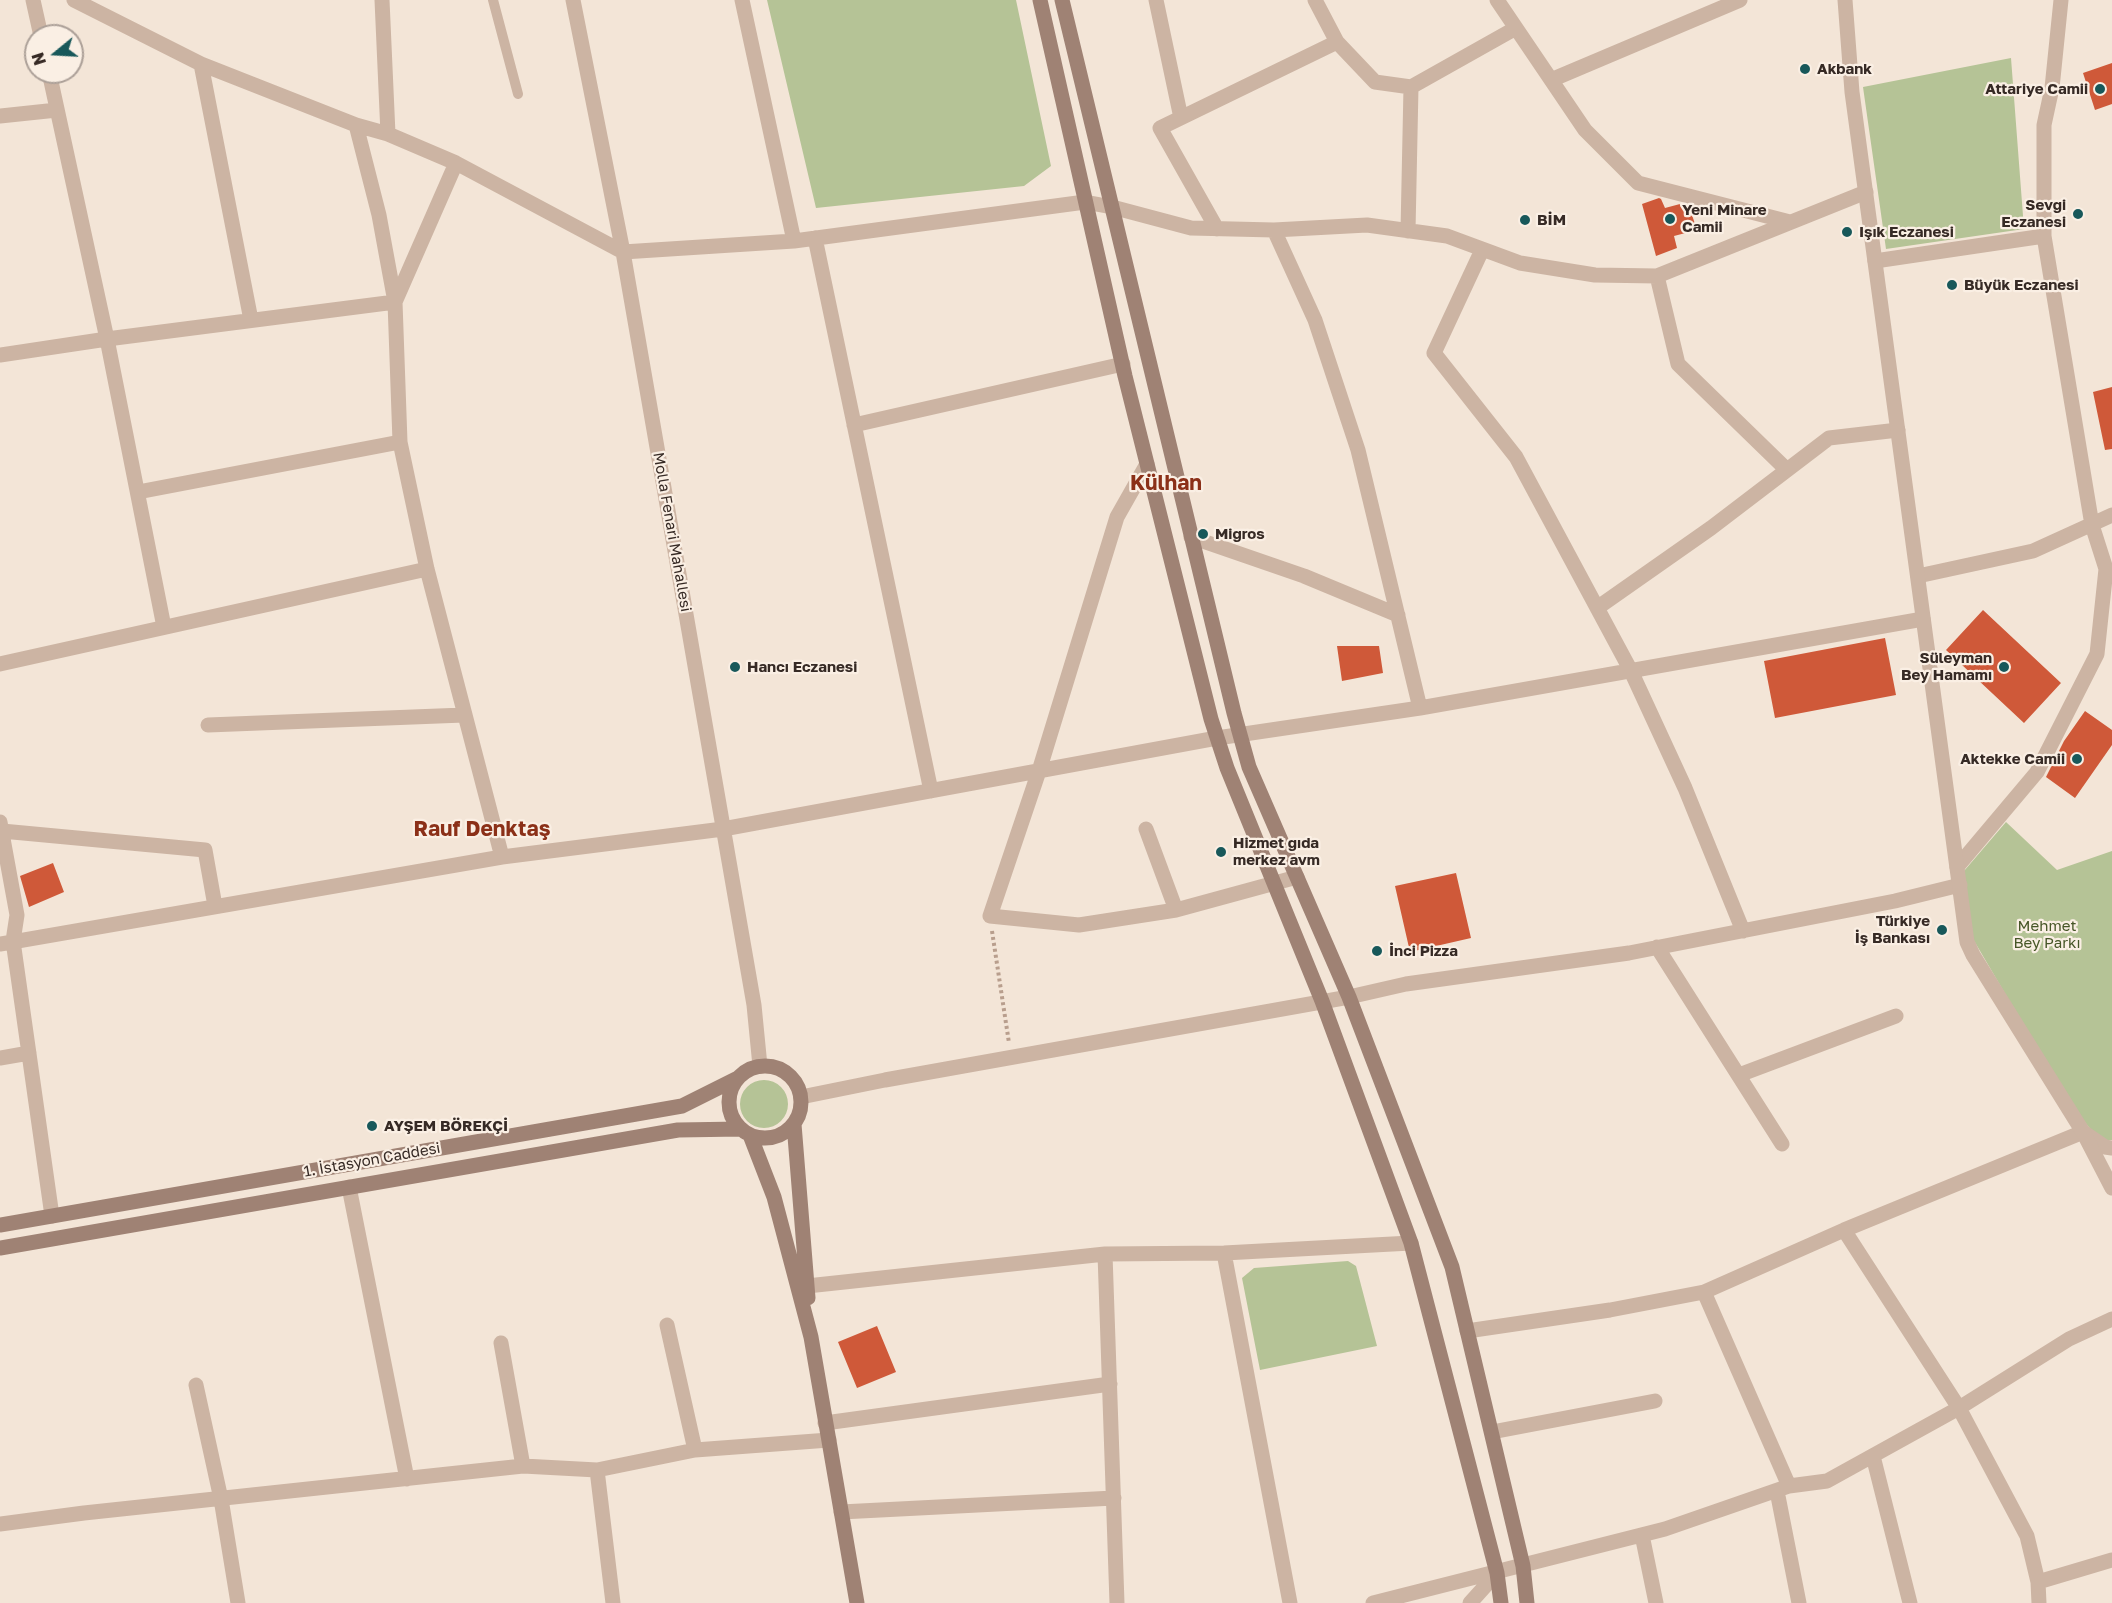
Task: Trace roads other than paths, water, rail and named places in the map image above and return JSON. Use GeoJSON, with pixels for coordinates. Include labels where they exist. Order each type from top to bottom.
{"type":"FeatureCollection","features":[{"type":"Feature","properties":{"kind":"main road"},"geometry":{"type":"LineString","coordinates":[[1040,0],[1123,364],[1217,738],[1322,1002],[1412,1243],[1497,1573],[1501,1603]]}},
{"type":"Feature","properties":{"kind":"main road"},"geometry":{"type":"LineString","coordinates":[[1062,0],[1191,537],[1249,767],[1349,997],[1452,1268],[1523,1566],[1527,1603]]}},
{"type":"Feature","properties":{"kind":"main road"},"geometry":{"type":"LineString","coordinates":[[746,1132],[769,1138],[787,1131],[799,1116],[801,1097],[798,1086],[782,1070],[771,1066],[760,1066],[744,1072],[732,1087],[729,1098],[734,1120],[746,1132],[774,1197],[811,1337]]}},
{"type":"Feature","properties":{"kind":"main road","name":"1. İstasyon Caddesi"},"geometry":{"type":"LineString","coordinates":[[0,1225],[682,1106],[738,1078]]}},
{"type":"Feature","properties":{"kind":"main road"},"geometry":{"type":"LineString","coordinates":[[794,1124],[811,1337],[857,1603]]}},
{"type":"Feature","properties":{"kind":"main road","name":"1. İstasyon Caddesi"},"geometry":{"type":"LineString","coordinates":[[0,1248],[678,1130],[746,1132]]}},
{"type":"Feature","properties":{"kind":"street"},"geometry":{"type":"LineString","coordinates":[[33,0],[38,24]]}},
{"type":"Feature","properties":{"kind":"street"},"geometry":{"type":"LineString","coordinates":[[74,0],[201,64],[356,125],[388,134],[456,164],[623,252],[794,241],[1085,202],[1191,228],[1274,230],[1367,225],[1447,236],[1520,263],[1595,275],[1657,276],[1866,192]]}},
{"type":"Feature","properties":{"kind":"street"},"geometry":{"type":"LineString","coordinates":[[382,0],[388,134]]}},
{"type":"Feature","properties":{"kind":"street","name":"Molla Fenari Mahallesi"},"geometry":{"type":"LineString","coordinates":[[573,0],[623,252],[754,1005],[760,1066]]}},
{"type":"Feature","properties":{"kind":"street"},"geometry":{"type":"LineString","coordinates":[[742,0],[794,241]]}},
{"type":"Feature","properties":{"kind":"street"},"geometry":{"type":"LineString","coordinates":[[1156,0],[1181,118]]}},
{"type":"Feature","properties":{"kind":"street"},"geometry":{"type":"LineString","coordinates":[[1315,0],[1337,42],[1375,82],[1411,87],[1516,28]]}},
{"type":"Feature","properties":{"kind":"street"},"geometry":{"type":"LineString","coordinates":[[1497,0],[1584,130],[1638,183],[1790,222]]}},
{"type":"Feature","properties":{"kind":"street"},"geometry":{"type":"LineString","coordinates":[[1551,80],[1740,0]]}},
{"type":"Feature","properties":{"kind":"street"},"geometry":{"type":"LineString","coordinates":[[1845,0],[1852,92],[1967,942],[2083,1132],[2112,1188]]}},
{"type":"Feature","properties":{"kind":"street"},"geometry":{"type":"LineString","coordinates":[[1957,867],[2037,772],[2097,654],[2106,569],[2092,525],[2044,236],[2044,125],[2052,88],[2061,0]]}},
{"type":"Feature","properties":{"kind":"street"},"geometry":{"type":"LineString","coordinates":[[1217,229],[1160,128],[1337,42]]}},
{"type":"Feature","properties":{"kind":"street"},"geometry":{"type":"LineString","coordinates":[[201,64],[251,320]]}},
{"type":"Feature","properties":{"kind":"street"},"geometry":{"type":"LineString","coordinates":[[52,84],[107,339],[164,627]]}},
{"type":"Feature","properties":{"kind":"street"},"geometry":{"type":"LineString","coordinates":[[1408,231],[1411,87]]}},
{"type":"Feature","properties":{"kind":"street"},"geometry":{"type":"LineString","coordinates":[[0,116],[57,110]]}},
{"type":"Feature","properties":{"kind":"street"},"geometry":{"type":"LineString","coordinates":[[356,125],[379,215],[395,302],[400,442],[427,569],[502,857]]}},
{"type":"Feature","properties":{"kind":"street"},"geometry":{"type":"LineString","coordinates":[[395,302],[456,164]]}},
{"type":"Feature","properties":{"kind":"street"},"geometry":{"type":"LineString","coordinates":[[1274,230],[1315,320],[1358,450],[1420,708]]}},
{"type":"Feature","properties":{"kind":"street"},"geometry":{"type":"LineString","coordinates":[[1875,261],[2044,236]]}},
{"type":"Feature","properties":{"kind":"street"},"geometry":{"type":"LineString","coordinates":[[815,238],[931,791]]}},
{"type":"Feature","properties":{"kind":"street"},"geometry":{"type":"LineString","coordinates":[[1482,250],[1434,353],[1516,457],[1631,671],[1685,788],[1743,930]]}},
{"type":"Feature","properties":{"kind":"street"},"geometry":{"type":"LineString","coordinates":[[1657,276],[1678,364],[1787,470]]}},
{"type":"Feature","properties":{"kind":"street"},"geometry":{"type":"LineString","coordinates":[[0,355],[395,302]]}},
{"type":"Feature","properties":{"kind":"street"},"geometry":{"type":"LineString","coordinates":[[854,424],[1123,364]]}},
{"type":"Feature","properties":{"kind":"street"},"geometry":{"type":"LineString","coordinates":[[1597,608],[1711,528],[1829,438],[1898,430]]}},
{"type":"Feature","properties":{"kind":"street"},"geometry":{"type":"LineString","coordinates":[[138,492],[400,442]]}},
{"type":"Feature","properties":{"kind":"street"},"geometry":{"type":"LineString","coordinates":[[1147,464],[1117,517],[1039,771],[990,916],[1079,925],[1176,910],[1297,877]]}},
{"type":"Feature","properties":{"kind":"street"},"geometry":{"type":"LineString","coordinates":[[1918,576],[2033,551],[2112,515]]}},
{"type":"Feature","properties":{"kind":"street"},"geometry":{"type":"LineString","coordinates":[[1191,537],[1304,576],[1398,615]]}},
{"type":"Feature","properties":{"kind":"street"},"geometry":{"type":"LineString","coordinates":[[0,663],[427,569]]}},
{"type":"Feature","properties":{"kind":"street"},"geometry":{"type":"LineString","coordinates":[[6,943],[502,857],[723,829],[1217,738],[1420,708],[1923,619]]}},
{"type":"Feature","properties":{"kind":"street"},"geometry":{"type":"LineString","coordinates":[[208,725],[464,715]]}},
{"type":"Feature","properties":{"kind":"street"},"geometry":{"type":"LineString","coordinates":[[52,1216],[29,1053],[6,943],[17,915],[1,827],[205,850],[215,906]]}},
{"type":"Feature","properties":{"kind":"street"},"geometry":{"type":"LineString","coordinates":[[1146,829],[1176,910]]}},
{"type":"Feature","properties":{"kind":"street"},"geometry":{"type":"LineString","coordinates":[[801,1097],[1349,997],[1406,984],[1657,948],[1895,901],[1960,885]]}},
{"type":"Feature","properties":{"kind":"street"},"geometry":{"type":"LineString","coordinates":[[1657,948],[1782,1144]]}},
{"type":"Feature","properties":{"kind":"street"},"geometry":{"type":"LineString","coordinates":[[1738,1075],[1896,1016]]}},
{"type":"Feature","properties":{"kind":"street"},"geometry":{"type":"LineString","coordinates":[[0,1058],[29,1053]]}},
{"type":"Feature","properties":{"kind":"street"},"geometry":{"type":"LineString","coordinates":[[2083,1132],[2104,1147],[2112,1148]]}},
{"type":"Feature","properties":{"kind":"street"},"geometry":{"type":"LineString","coordinates":[[1467,1331],[1610,1310],[1704,1292],[1844,1230],[2083,1132]]}},
{"type":"Feature","properties":{"kind":"street"},"geometry":{"type":"LineString","coordinates":[[350,1187],[407,1479]]}},
{"type":"Feature","properties":{"kind":"street"},"geometry":{"type":"LineString","coordinates":[[1844,1230],[1959,1408],[2027,1536],[2038,1582],[2039,1603]]}},
{"type":"Feature","properties":{"kind":"street"},"geometry":{"type":"LineString","coordinates":[[807,1286],[1106,1254],[1224,1252],[1412,1243]]}},
{"type":"Feature","properties":{"kind":"street"},"geometry":{"type":"LineString","coordinates":[[1224,1252],[1290,1603]]}},
{"type":"Feature","properties":{"kind":"street"},"geometry":{"type":"LineString","coordinates":[[1106,1254],[1117,1603]]}},
{"type":"Feature","properties":{"kind":"street"},"geometry":{"type":"LineString","coordinates":[[1704,1292],[1783,1489],[1799,1603]]}},
{"type":"Feature","properties":{"kind":"street"},"geometry":{"type":"LineString","coordinates":[[1373,1603],[1665,1529],[1783,1489],[1827,1481],[1959,1408],[2069,1339],[2112,1319]]}},
{"type":"Feature","properties":{"kind":"street"},"geometry":{"type":"LineString","coordinates":[[668,1325],[695,1450]]}},
{"type":"Feature","properties":{"kind":"street"},"geometry":{"type":"LineString","coordinates":[[501,1343],[523,1467]]}},
{"type":"Feature","properties":{"kind":"street"},"geometry":{"type":"LineString","coordinates":[[825,1424],[1110,1384]]}},
{"type":"Feature","properties":{"kind":"street"},"geometry":{"type":"LineString","coordinates":[[196,1385],[221,1499],[238,1603]]}},
{"type":"Feature","properties":{"kind":"street"},"geometry":{"type":"LineString","coordinates":[[1491,1432],[1656,1401]]}},
{"type":"Feature","properties":{"kind":"street"},"geometry":{"type":"LineString","coordinates":[[0,1524],[84,1513],[523,1467],[597,1470],[695,1450],[829,1440]]}},
{"type":"Feature","properties":{"kind":"street"},"geometry":{"type":"LineString","coordinates":[[1873,1456],[1907,1602]]}},
{"type":"Feature","properties":{"kind":"street"},"geometry":{"type":"LineString","coordinates":[[597,1470],[613,1603]]}},
{"type":"Feature","properties":{"kind":"street"},"geometry":{"type":"LineString","coordinates":[[841,1512],[1114,1498]]}},
{"type":"Feature","properties":{"kind":"street"},"geometry":{"type":"LineString","coordinates":[[1642,1535],[1656,1603]]}},
{"type":"Feature","properties":{"kind":"street"},"geometry":{"type":"LineString","coordinates":[[2038,1582],[2112,1560]]}},
{"type":"Feature","properties":{"kind":"street"},"geometry":{"type":"LineString","coordinates":[[1470,1603],[1497,1573]]}},
{"type":"Feature","properties":{"kind":"lane"},"geometry":{"type":"LineString","coordinates":[[493,0],[518,94]]}},
{"type":"Feature","properties":{"kind":"place","name":"Akbank"},"geometry":{"type":"Point","coordinates":[1805,69]}},
{"type":"Feature","properties":{"kind":"place","name":"Attariye Camii"},"geometry":{"type":"Point","coordinates":[2100,89]}},
{"type":"Feature","properties":{"kind":"place","name":"Sevgi Eczanesi"},"geometry":{"type":"Point","coordinates":[2078,214]}},
{"type":"Feature","properties":{"kind":"place","name":"Yeni Minare Camii"},"geometry":{"type":"Point","coordinates":[1670,219]}},
{"type":"Feature","properties":{"kind":"place","name":"BİM"},"geometry":{"type":"Point","coordinates":[1525,220]}},
{"type":"Feature","properties":{"kind":"place","name":"Işık Eczanesi"},"geometry":{"type":"Point","coordinates":[1847,232]}},
{"type":"Feature","properties":{"kind":"place","name":"Büyük Eczanesi"},"geometry":{"type":"Point","coordinates":[1952,285]}},
{"type":"Feature","properties":{"kind":"place","name":"Migros"},"geometry":{"type":"Point","coordinates":[1203,534]}},
{"type":"Feature","properties":{"kind":"place","name":"Hancı Eczanesi"},"geometry":{"type":"Point","coordinates":[735,667]}},
{"type":"Feature","properties":{"kind":"place","name":"Süleyman Bey Hamamı"},"geometry":{"type":"Point","coordinates":[2004,667]}},
{"type":"Feature","properties":{"kind":"place","name":"Aktekke Camii"},"geometry":{"type":"Point","coordinates":[2077,759]}},
{"type":"Feature","properties":{"kind":"place","name":"Hizmet gıda merkez avm"},"geometry":{"type":"Point","coordinates":[1221,852]}},
{"type":"Feature","properties":{"kind":"place","name":"Türkiye İş Bankası"},"geometry":{"type":"Point","coordinates":[1942,930]}},
{"type":"Feature","properties":{"kind":"place","name":"İnci Pizza"},"geometry":{"type":"Point","coordinates":[1377,951]}},
{"type":"Feature","properties":{"kind":"place","name":"AYŞEM BÖREKÇİ"},"geometry":{"type":"Point","coordinates":[372,1126]}},
{"type":"Feature","properties":{"kind":"district","name":"Külhan"},"geometry":{"type":"Point","coordinates":[1166,483]}},
{"type":"Feature","properties":{"kind":"district","name":"Rauf Denktaş"},"geometry":{"type":"Point","coordinates":[482,829]}},
{"type":"Feature","properties":{"kind":"park label","name":"Mehmet Bey Parkı"},"geometry":{"type":"Point","coordinates":[2047,934]}}]}
